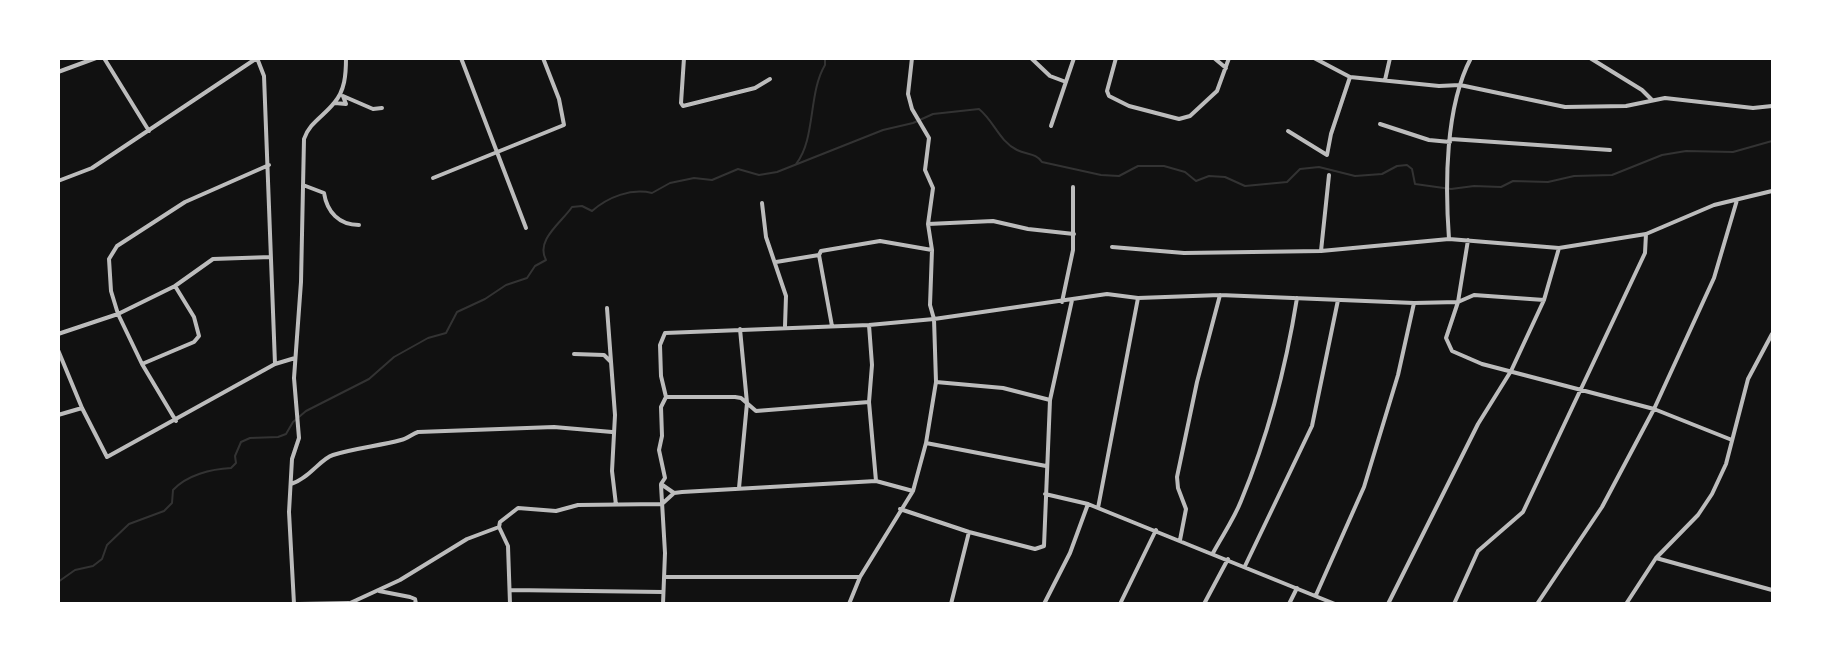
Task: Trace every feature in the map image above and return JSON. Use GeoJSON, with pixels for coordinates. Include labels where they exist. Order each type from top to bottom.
{"type":"FeatureCollection","features":[{"type":"Feature","properties":{"kind":"street"},"geometry":{"type":"LineString","coordinates":[[58,72],[96,58]]}},
{"type":"Feature","properties":{"kind":"street"},"geometry":{"type":"LineString","coordinates":[[104,58],[149,131]]}},
{"type":"Feature","properties":{"kind":"street"},"geometry":{"type":"LineString","coordinates":[[58,181],[92,168],[257,58],[264,75],[275,364]]}},
{"type":"Feature","properties":{"kind":"street"},"geometry":{"type":"LineString","coordinates":[[294,603],[289,539],[292,459],[299,438],[294,396],[306,134],[334,103],[345,80],[346,58]]}},
{"type":"Feature","properties":{"kind":"street"},"geometry":{"type":"LineString","coordinates":[[461,58],[526,228]]}},
{"type":"Feature","properties":{"kind":"street"},"geometry":{"type":"LineString","coordinates":[[433,178],[498,154],[564,125],[560,99],[543,58]]}},
{"type":"Feature","properties":{"kind":"street"},"geometry":{"type":"LineString","coordinates":[[684,58],[681,103],[683,106],[755,88],[770,79]]}},
{"type":"Feature","properties":{"kind":"street"},"geometry":{"type":"LineString","coordinates":[[849,603],[860,577],[913,491],[926,443],[936,382],[934,319],[930,305],[932,250],[928,224],[933,196],[925,170],[929,138],[912,109],[909,94],[912,58]]}},
{"type":"Feature","properties":{"kind":"street"},"geometry":{"type":"LineString","coordinates":[[1031,58],[1050,76],[1066,82]]}},
{"type":"Feature","properties":{"kind":"street"},"geometry":{"type":"LineString","coordinates":[[1051,126],[1074,58]]}},
{"type":"Feature","properties":{"kind":"street"},"geometry":{"type":"LineString","coordinates":[[1116,58],[1107,91],[1109,96],[1129,106],[1179,119],[1190,116],[1213,95],[1229,58]]}},
{"type":"Feature","properties":{"kind":"street"},"geometry":{"type":"LineString","coordinates":[[1214,58],[1226,68]]}},
{"type":"Feature","properties":{"kind":"street"},"geometry":{"type":"LineString","coordinates":[[1314,58],[1320,59],[1350,77],[1439,86],[1460,85],[1565,107],[1626,106],[1665,98],[1753,108],[1773,106]]}},
{"type":"Feature","properties":{"kind":"street"},"geometry":{"type":"LineString","coordinates":[[1385,80],[1390,58]]}},
{"type":"Feature","properties":{"kind":"street"},"geometry":{"type":"LineString","coordinates":[[1449,239],[1445,179],[1460,85],[1471,58]]}},
{"type":"Feature","properties":{"kind":"street"},"geometry":{"type":"LineString","coordinates":[[1590,58],[1642,90],[1652,100]]}},
{"type":"Feature","properties":{"kind":"street"},"geometry":{"type":"LineString","coordinates":[[1288,131],[1327,155],[1331,134],[1350,77]]}},
{"type":"Feature","properties":{"kind":"street"},"geometry":{"type":"LineString","coordinates":[[334,103],[346,104],[344,96],[373,109],[382,108]]}},
{"type":"Feature","properties":{"kind":"street"},"geometry":{"type":"LineString","coordinates":[[1380,124],[1429,140],[1610,150]]}},
{"type":"Feature","properties":{"kind":"street"},"geometry":{"type":"LineString","coordinates":[[176,421],[142,364],[118,314],[111,291],[109,259],[117,246],[184,202],[269,165]]}},
{"type":"Feature","properties":{"kind":"street"},"geometry":{"type":"LineString","coordinates":[[1321,251],[1329,175]]}},
{"type":"Feature","properties":{"kind":"street"},"geometry":{"type":"LineString","coordinates":[[303,185],[324,193],[329,212],[343,221],[359,225]]}},
{"type":"Feature","properties":{"kind":"street"},"geometry":{"type":"LineString","coordinates":[[1062,302],[1074,234],[1073,187]]}},
{"type":"Feature","properties":{"kind":"street"},"geometry":{"type":"LineString","coordinates":[[1112,247],[1184,253],[1321,251],[1449,239],[1559,248],[1646,234],[1714,205],[1773,191]]}},
{"type":"Feature","properties":{"kind":"street"},"geometry":{"type":"LineString","coordinates":[[1537,603],[1602,507],[1654,409],[1714,278],[1737,200]]}},
{"type":"Feature","properties":{"kind":"street"},"geometry":{"type":"LineString","coordinates":[[762,202],[765,237],[776,262],[786,296],[785,326]]}},
{"type":"Feature","properties":{"kind":"street"},"geometry":{"type":"LineString","coordinates":[[928,224],[993,221],[1028,229],[1074,234]]}},
{"type":"Feature","properties":{"kind":"street"},"geometry":{"type":"LineString","coordinates":[[1454,603],[1478,551],[1523,512],[1645,253],[1646,234]]}},
{"type":"Feature","properties":{"kind":"street"},"geometry":{"type":"LineString","coordinates":[[1468,240],[1458,302],[1446,338],[1452,351],[1482,364],[1654,409],[1732,440]]}},
{"type":"Feature","properties":{"kind":"street"},"geometry":{"type":"LineString","coordinates":[[776,262],[819,255],[824,249],[880,242],[932,250]]}},
{"type":"Feature","properties":{"kind":"street"},"geometry":{"type":"LineString","coordinates":[[1388,603],[1478,424],[1510,371],[1544,300],[1559,248]]}},
{"type":"Feature","properties":{"kind":"street"},"geometry":{"type":"LineString","coordinates":[[819,255],[832,326]]}},
{"type":"Feature","properties":{"kind":"street"},"geometry":{"type":"LineString","coordinates":[[58,334],[118,314],[175,286],[213,260],[271,257]]}},
{"type":"Feature","properties":{"kind":"street"},"geometry":{"type":"LineString","coordinates":[[142,364],[194,342],[199,336],[194,317],[175,286]]}},
{"type":"Feature","properties":{"kind":"street"},"geometry":{"type":"LineString","coordinates":[[663,603],[661,484],[665,478],[659,450],[662,436],[660,411],[666,397],[661,376],[660,345],[665,333],[785,326],[869,325],[934,319],[1107,294],[1138,298],[1220,295],[1414,303],[1458,302],[1474,296],[1544,300]]}},
{"type":"Feature","properties":{"kind":"street"},"geometry":{"type":"LineString","coordinates":[[1180,540],[1186,508],[1178,488],[1177,477],[1220,295]]}},
{"type":"Feature","properties":{"kind":"street"},"geometry":{"type":"LineString","coordinates":[[1098,508],[1138,298]]}},
{"type":"Feature","properties":{"kind":"street"},"geometry":{"type":"LineString","coordinates":[[1213,553],[1241,502],[1262,445],[1290,346],[1297,298]]}},
{"type":"Feature","properties":{"kind":"street"},"geometry":{"type":"LineString","coordinates":[[900,509],[969,532],[1041,549],[1044,546],[1050,400],[1072,300]]}},
{"type":"Feature","properties":{"kind":"street"},"geometry":{"type":"LineString","coordinates":[[1245,566],[1312,426],[1338,300]]}},
{"type":"Feature","properties":{"kind":"street"},"geometry":{"type":"LineString","coordinates":[[1316,595],[1364,487],[1398,375],[1414,303]]}},
{"type":"Feature","properties":{"kind":"street"},"geometry":{"type":"LineString","coordinates":[[607,308],[615,415],[612,432],[612,471],[616,505]]}},
{"type":"Feature","properties":{"kind":"street"},"geometry":{"type":"LineString","coordinates":[[869,325],[872,365],[869,402],[876,481]]}},
{"type":"Feature","properties":{"kind":"street"},"geometry":{"type":"LineString","coordinates":[[739,488],[747,403],[740,329]]}},
{"type":"Feature","properties":{"kind":"street"},"geometry":{"type":"LineString","coordinates":[[1626,603],[1656,558],[1698,515],[1712,494],[1726,464],[1749,379],[1773,334]]}},
{"type":"Feature","properties":{"kind":"street"},"geometry":{"type":"LineString","coordinates":[[58,350],[82,408],[106,457],[176,421],[275,364],[295,358]]}},
{"type":"Feature","properties":{"kind":"street"},"geometry":{"type":"LineString","coordinates":[[574,354],[604,355],[611,362]]}},
{"type":"Feature","properties":{"kind":"street"},"geometry":{"type":"LineString","coordinates":[[936,382],[1003,388],[1050,400]]}},
{"type":"Feature","properties":{"kind":"street"},"geometry":{"type":"LineString","coordinates":[[666,397],[741,398],[756,411],[869,402]]}},
{"type":"Feature","properties":{"kind":"street"},"geometry":{"type":"LineString","coordinates":[[58,415],[82,408]]}},
{"type":"Feature","properties":{"kind":"street"},"geometry":{"type":"LineString","coordinates":[[291,484],[306,477],[331,455],[345,454],[370,444],[401,440],[418,432],[554,427],[612,432]]}},
{"type":"Feature","properties":{"kind":"street"},"geometry":{"type":"LineString","coordinates":[[926,443],[1046,466]]}},
{"type":"Feature","properties":{"kind":"street"},"geometry":{"type":"LineString","coordinates":[[510,603],[508,546],[499,527],[500,522],[518,508],[556,511],[578,506],[662,504],[674,493],[876,481],[913,491]]}},
{"type":"Feature","properties":{"kind":"street"},"geometry":{"type":"LineString","coordinates":[[661,484],[674,493]]}},
{"type":"Feature","properties":{"kind":"street"},"geometry":{"type":"LineString","coordinates":[[1045,494],[1088,504],[1335,603]]}},
{"type":"Feature","properties":{"kind":"street"},"geometry":{"type":"LineString","coordinates":[[1044,603],[1070,553],[1088,504]]}},
{"type":"Feature","properties":{"kind":"street"},"geometry":{"type":"LineString","coordinates":[[299,603],[349,603],[378,591],[467,539],[499,527]]}},
{"type":"Feature","properties":{"kind":"street"},"geometry":{"type":"LineString","coordinates":[[1120,603],[1156,530]]}},
{"type":"Feature","properties":{"kind":"street"},"geometry":{"type":"LineString","coordinates":[[951,603],[969,532]]}},
{"type":"Feature","properties":{"kind":"street"},"geometry":{"type":"LineString","coordinates":[[1656,558],[1773,590]]}},
{"type":"Feature","properties":{"kind":"street"},"geometry":{"type":"LineString","coordinates":[[1204,603],[1228,559]]}},
{"type":"Feature","properties":{"kind":"street"},"geometry":{"type":"LineString","coordinates":[[664,577],[860,577]]}},
{"type":"Feature","properties":{"kind":"street"},"geometry":{"type":"LineString","coordinates":[[1289,603],[1297,588]]}},
{"type":"Feature","properties":{"kind":"street"},"geometry":{"type":"LineString","coordinates":[[510,590],[663,592]]}},
{"type":"Feature","properties":{"kind":"street"},"geometry":{"type":"LineString","coordinates":[[378,591],[410,597],[415,599],[416,603]]}},
{"type":"Feature","properties":{"kind":"waterway"},"geometry":{"type":"LineString","coordinates":[[796,164],[807,142],[816,89],[825,65],[825,58]]}},
{"type":"Feature","properties":{"kind":"waterway"},"geometry":{"type":"LineString","coordinates":[[58,582],[75,570],[93,566],[102,559],[107,545],[129,524],[164,511],[172,503],[173,490],[185,480],[208,471],[231,468],[236,463],[235,456],[241,442],[250,438],[278,437],[286,434],[293,422],[306,411],[369,379],[394,357],[428,338],[446,333],[457,312],[485,299],[506,285],[527,278],[535,266],[546,260],[544,245],[547,238],[572,207],[582,206],[592,211],[620,195],[636,192],[652,193],[670,183],[694,178],[712,180],[738,169],[759,175],[777,172],[883,130],[913,123],[933,114],[979,109],[1011,146],[1042,162],[1101,175],[1119,176],[1138,166],[1164,166],[1185,172],[1196,181],[1209,176],[1225,177],[1245,186],[1287,182],[1300,169],[1319,167],[1355,176],[1382,174],[1397,166],[1407,165],[1412,169],[1415,184],[1451,189],[1474,186],[1501,187],[1513,181],[1548,182],[1574,176],[1612,175],[1662,155],[1686,151],[1733,152],[1772,141]]}}]}
